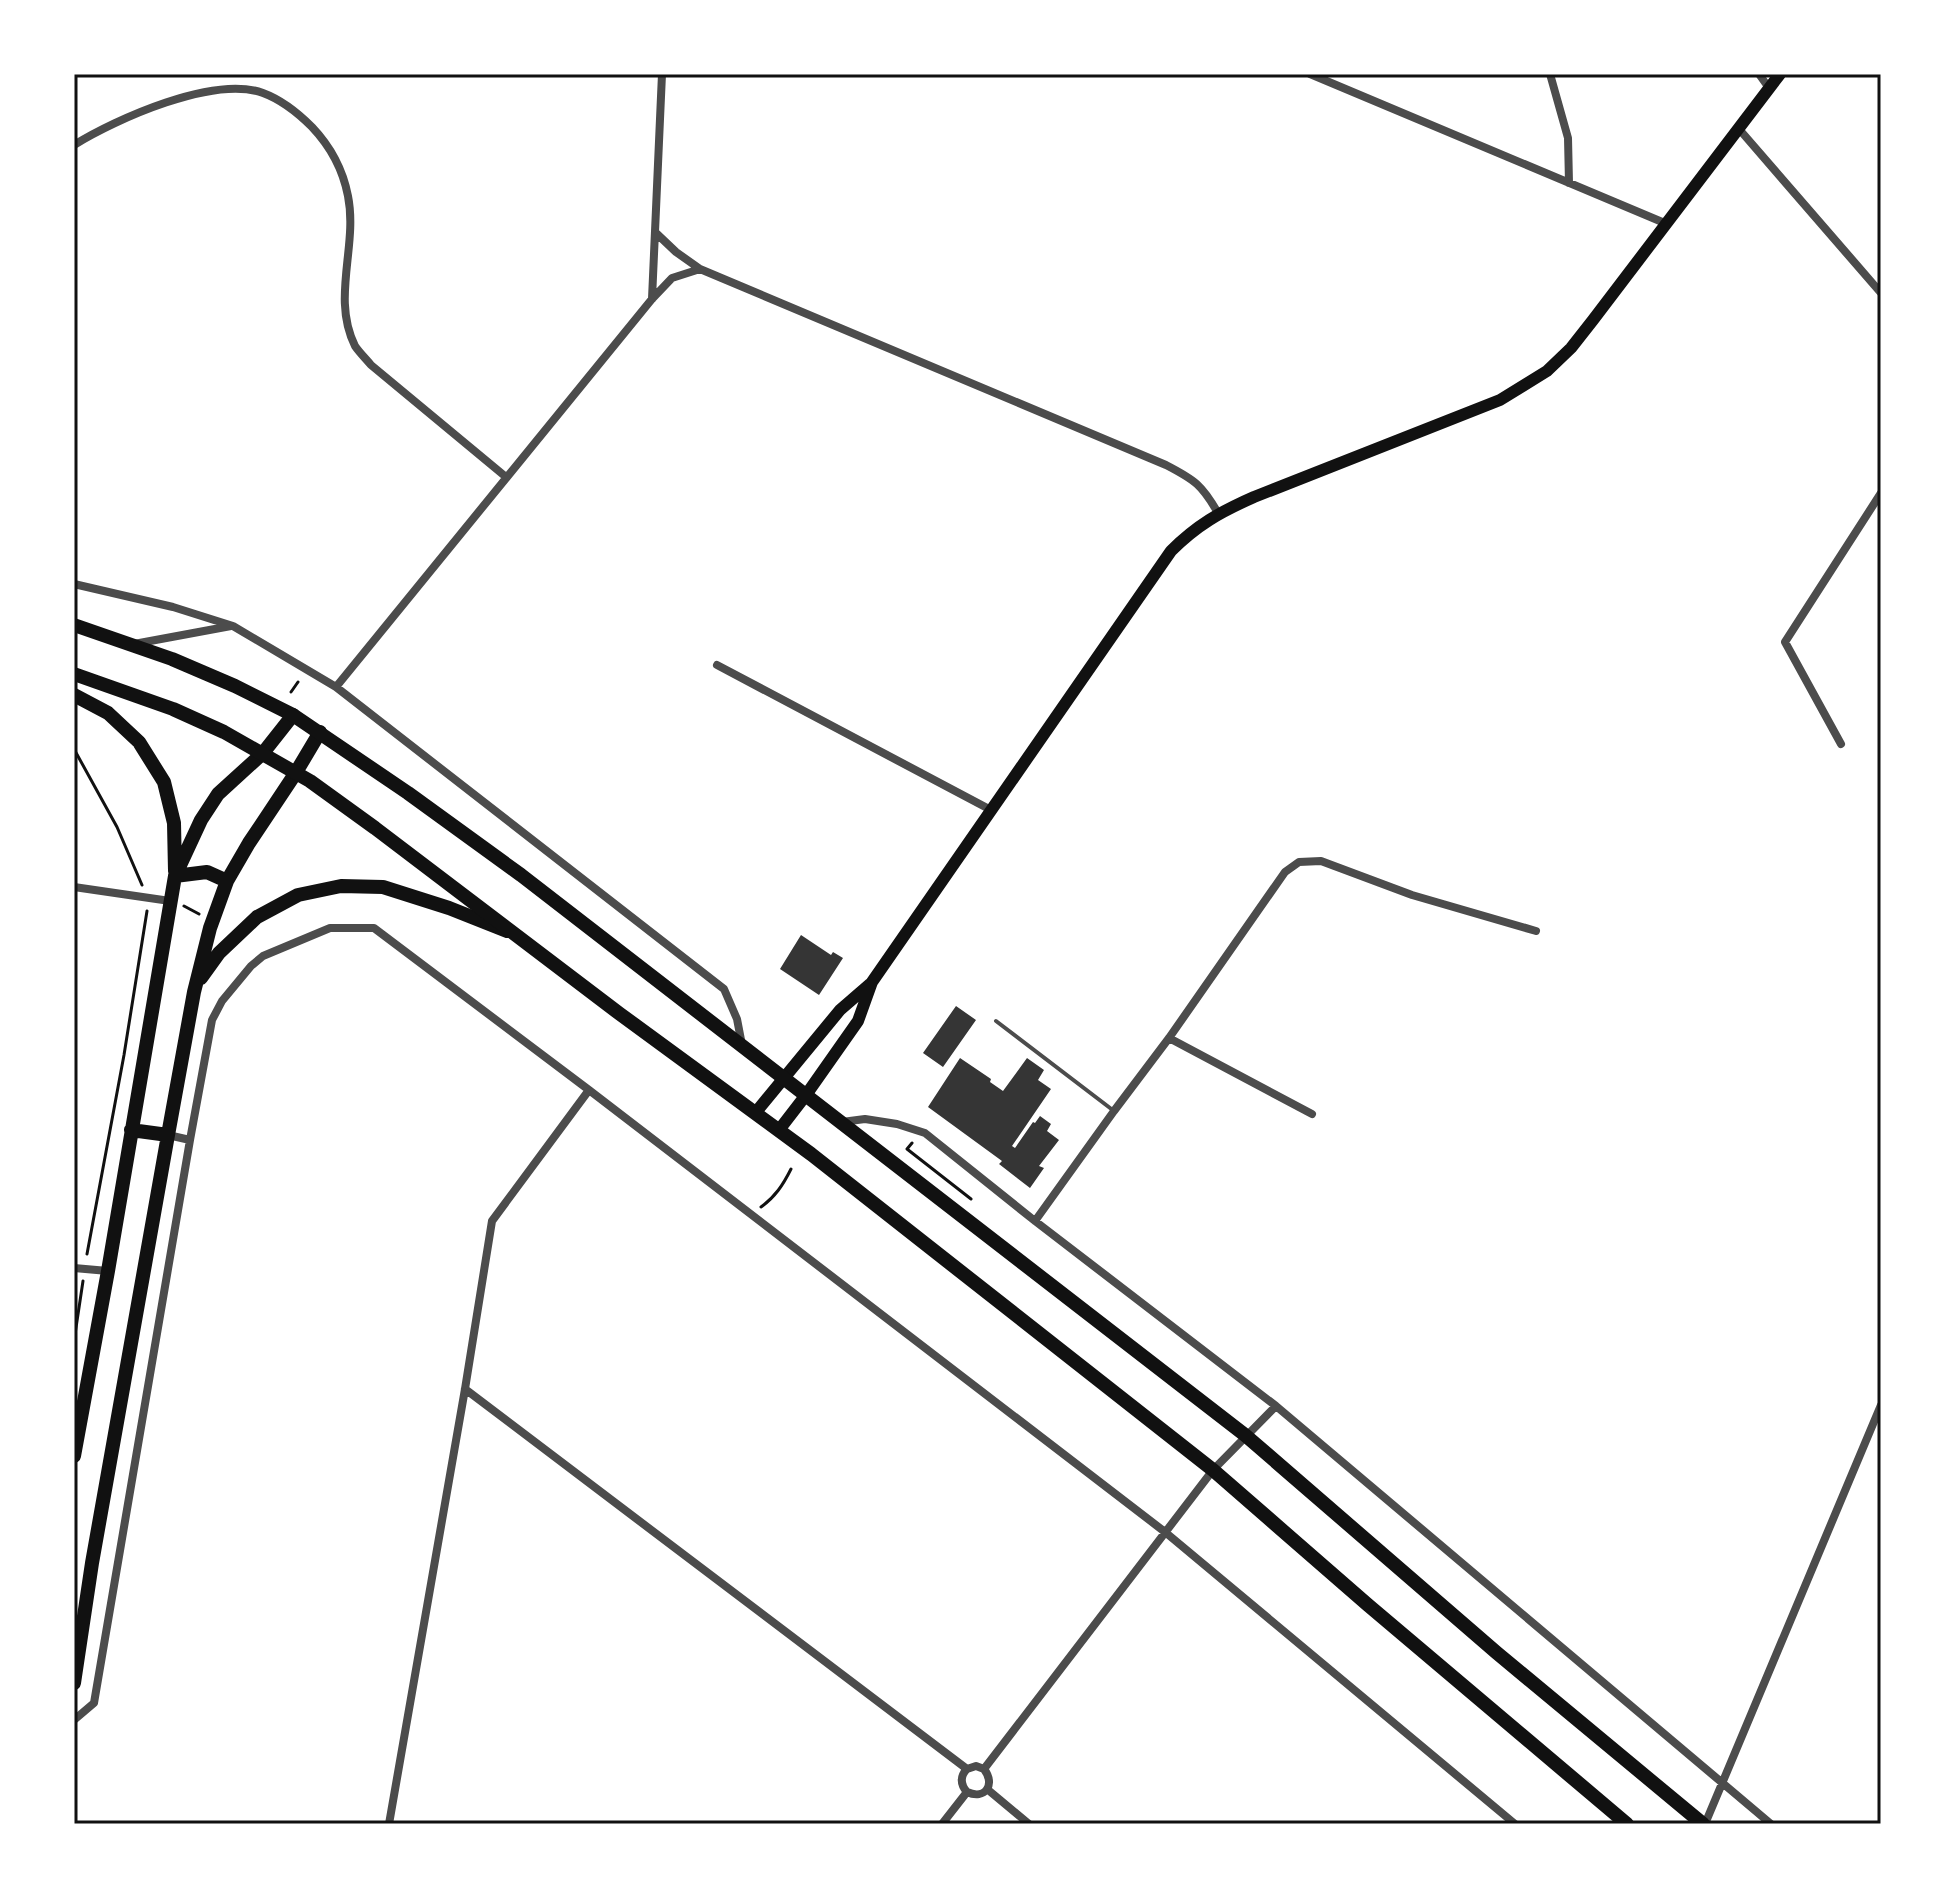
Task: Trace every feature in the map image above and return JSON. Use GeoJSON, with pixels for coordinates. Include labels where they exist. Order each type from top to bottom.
{"type":"FeatureCollection","features":[{"type":"Feature","properties":{"kind":"main road"},"geometry":{"type":"LineString","coordinates":[[756,1112],[840,1010],[872,982],[1171,551],[1200,524],[1218,513],[1500,400],[1547,371],[1571,348],[1780,74]]}},
{"type":"Feature","properties":{"kind":"main road"},"geometry":{"type":"LineString","coordinates":[[74,625],[134,644],[235,686],[293,715],[521,875],[1245,1435],[1497,1653],[1704,1824]]}},
{"type":"Feature","properties":{"kind":"main road"},"geometry":{"type":"LineString","coordinates":[[74,674],[173,709],[224,732],[310,781],[375,828],[620,1014],[756,1112],[1213,1470],[1627,1824]]}},
{"type":"Feature","properties":{"kind":"main road"},"geometry":{"type":"LineString","coordinates":[[74,695],[108,713],[139,742],[164,782],[174,823],[175,876],[74,1456]]}},
{"type":"Feature","properties":{"kind":"main road"},"geometry":{"type":"LineString","coordinates":[[175,876],[201,820],[218,794],[263,753],[293,715]]}},
{"type":"Feature","properties":{"kind":"main road"},"geometry":{"type":"LineString","coordinates":[[74,1683],[92,1563],[168,1135],[194,992],[210,928],[227,881],[320,732]]}},
{"type":"Feature","properties":{"kind":"main road"},"geometry":{"type":"LineString","coordinates":[[175,876],[207,872],[227,881]]}},
{"type":"Feature","properties":{"kind":"main road"},"geometry":{"type":"LineString","coordinates":[[194,992],[205,970],[219,953],[257,917],[298,895],[341,886],[383,887],[515,934]]}},
{"type":"Feature","properties":{"kind":"main road"},"geometry":{"type":"LineString","coordinates":[[779,1130],[858,1021],[872,982]]}},
{"type":"Feature","properties":{"kind":"main road"},"geometry":{"type":"LineString","coordinates":[[131,1130],[168,1135]]}},
{"type":"Feature","properties":{"kind":"street"},"geometry":{"type":"LineString","coordinates":[[652,299],[662,74]]}},
{"type":"Feature","properties":{"kind":"street"},"geometry":{"type":"LineString","coordinates":[[1310,74],[1667,224]]}},
{"type":"Feature","properties":{"kind":"street"},"geometry":{"type":"LineString","coordinates":[[1550,74],[1568,138],[1569,183]]}},
{"type":"Feature","properties":{"kind":"street"},"geometry":{"type":"LineString","coordinates":[[1759,74],[1769,88]]}},
{"type":"Feature","properties":{"kind":"street"},"geometry":{"type":"LineString","coordinates":[[74,145],[128,116],[183,97],[224,89],[261,92],[298,112],[323,139],[339,166],[348,196],[352,228],[344,293],[346,321],[356,347],[371,365],[506,477]]}},
{"type":"Feature","properties":{"kind":"street"},"geometry":{"type":"LineString","coordinates":[[1739,129],[1881,293]]}},
{"type":"Feature","properties":{"kind":"street"},"geometry":{"type":"LineString","coordinates":[[656,233],[700,269],[1191,477],[1218,513]]}},
{"type":"Feature","properties":{"kind":"street"},"geometry":{"type":"LineString","coordinates":[[336,687],[652,299],[672,278],[700,269]]}},
{"type":"Feature","properties":{"kind":"street"},"geometry":{"type":"LineString","coordinates":[[1841,744],[1785,642],[1881,493]]}},
{"type":"Feature","properties":{"kind":"street"},"geometry":{"type":"LineString","coordinates":[[74,584],[173,607],[233,626],[336,687],[724,989],[737,1019],[743,1047]]}},
{"type":"Feature","properties":{"kind":"street"},"geometry":{"type":"LineString","coordinates":[[134,644],[233,626]]}},
{"type":"Feature","properties":{"kind":"street"},"geometry":{"type":"LineString","coordinates":[[717,665],[991,810]]}},
{"type":"Feature","properties":{"kind":"street"},"geometry":{"type":"LineString","coordinates":[[1035,1221],[1285,872],[1299,862],[1321,861],[1412,895],[1536,931]]}},
{"type":"Feature","properties":{"kind":"street"},"geometry":{"type":"LineString","coordinates":[[74,887],[170,901]]}},
{"type":"Feature","properties":{"kind":"street"},"geometry":{"type":"LineString","coordinates":[[74,1720],[94,1703],[212,1020],[222,1001],[263,956],[330,928],[374,928],[1165,1532],[1515,1824]]}},
{"type":"Feature","properties":{"kind":"street"},"geometry":{"type":"LineString","coordinates":[[1169,1038],[1312,1114]]}},
{"type":"Feature","properties":{"kind":"street"},"geometry":{"type":"LineString","coordinates":[[389,1824],[492,1221],[589,1090]]}},
{"type":"Feature","properties":{"kind":"street"},"geometry":{"type":"LineString","coordinates":[[841,1122],[865,1119],[897,1124],[925,1133],[1276,1406],[1771,1824]]}},
{"type":"Feature","properties":{"kind":"street"},"geometry":{"type":"LineString","coordinates":[[168,1135],[190,1140]]}},
{"type":"Feature","properties":{"kind":"street"},"geometry":{"type":"LineString","coordinates":[[74,1268],[108,1271]]}},
{"type":"Feature","properties":{"kind":"street"},"geometry":{"type":"LineString","coordinates":[[465,1389],[967,1769]]}},
{"type":"Feature","properties":{"kind":"street"},"geometry":{"type":"LineString","coordinates":[[1704,1824],[1879,1418],[1881,1405]]}},
{"type":"Feature","properties":{"kind":"street"},"geometry":{"type":"LineString","coordinates":[[984,1769],[1213,1470],[1276,1406]]}},
{"type":"Feature","properties":{"kind":"street"},"geometry":{"type":"LineString","coordinates":[[976,1766],[984,1769],[989,1776],[984,1792],[975,1795],[967,1792],[962,1780],[967,1769],[976,1766]]}},
{"type":"Feature","properties":{"kind":"street"},"geometry":{"type":"LineString","coordinates":[[987,1789],[1029,1824]]}},
{"type":"Feature","properties":{"kind":"street"},"geometry":{"type":"LineString","coordinates":[[942,1824],[967,1792]]}},
{"type":"Feature","properties":{"kind":"lane"},"geometry":{"type":"LineString","coordinates":[[996,1021],[1114,1111]]}},
{"type":"Feature","properties":{"kind":"path"},"geometry":{"type":"LineString","coordinates":[[74,749],[117,827],[149,899],[74,1341]]}},
{"type":"Feature","properties":{"kind":"path"},"geometry":{"type":"LineString","coordinates":[[919,1131],[907,1149],[971,1199]]}},
{"type":"Feature","properties":{"kind":"path"},"geometry":{"type":"LineString","coordinates":[[754,1216],[772,1199],[791,1169]]}},
{"type":"Feature","properties":{"kind":"building"},"geometry":{"type":"Polygon","coordinates":[[[801,935],[831,955],[833,952],[843,958],[819,995],[780,969],[801,935]]]}},
{"type":"Feature","properties":{"kind":"building"},"geometry":{"type":"Polygon","coordinates":[[[956,1006],[976,1020],[943,1067],[923,1053],[956,1006]]]}},
{"type":"Feature","properties":{"kind":"building"},"geometry":{"type":"Polygon","coordinates":[[[960,1058],[1003,1091],[1027,1058],[1044,1070],[1038,1080],[1051,1089],[1012,1146],[1015,1148],[1040,1116],[1051,1124],[1047,1131],[1059,1140],[1039,1166],[1044,1168],[1030,1188],[999,1164],[1002,1161],[928,1107],[960,1058]]]}}]}
